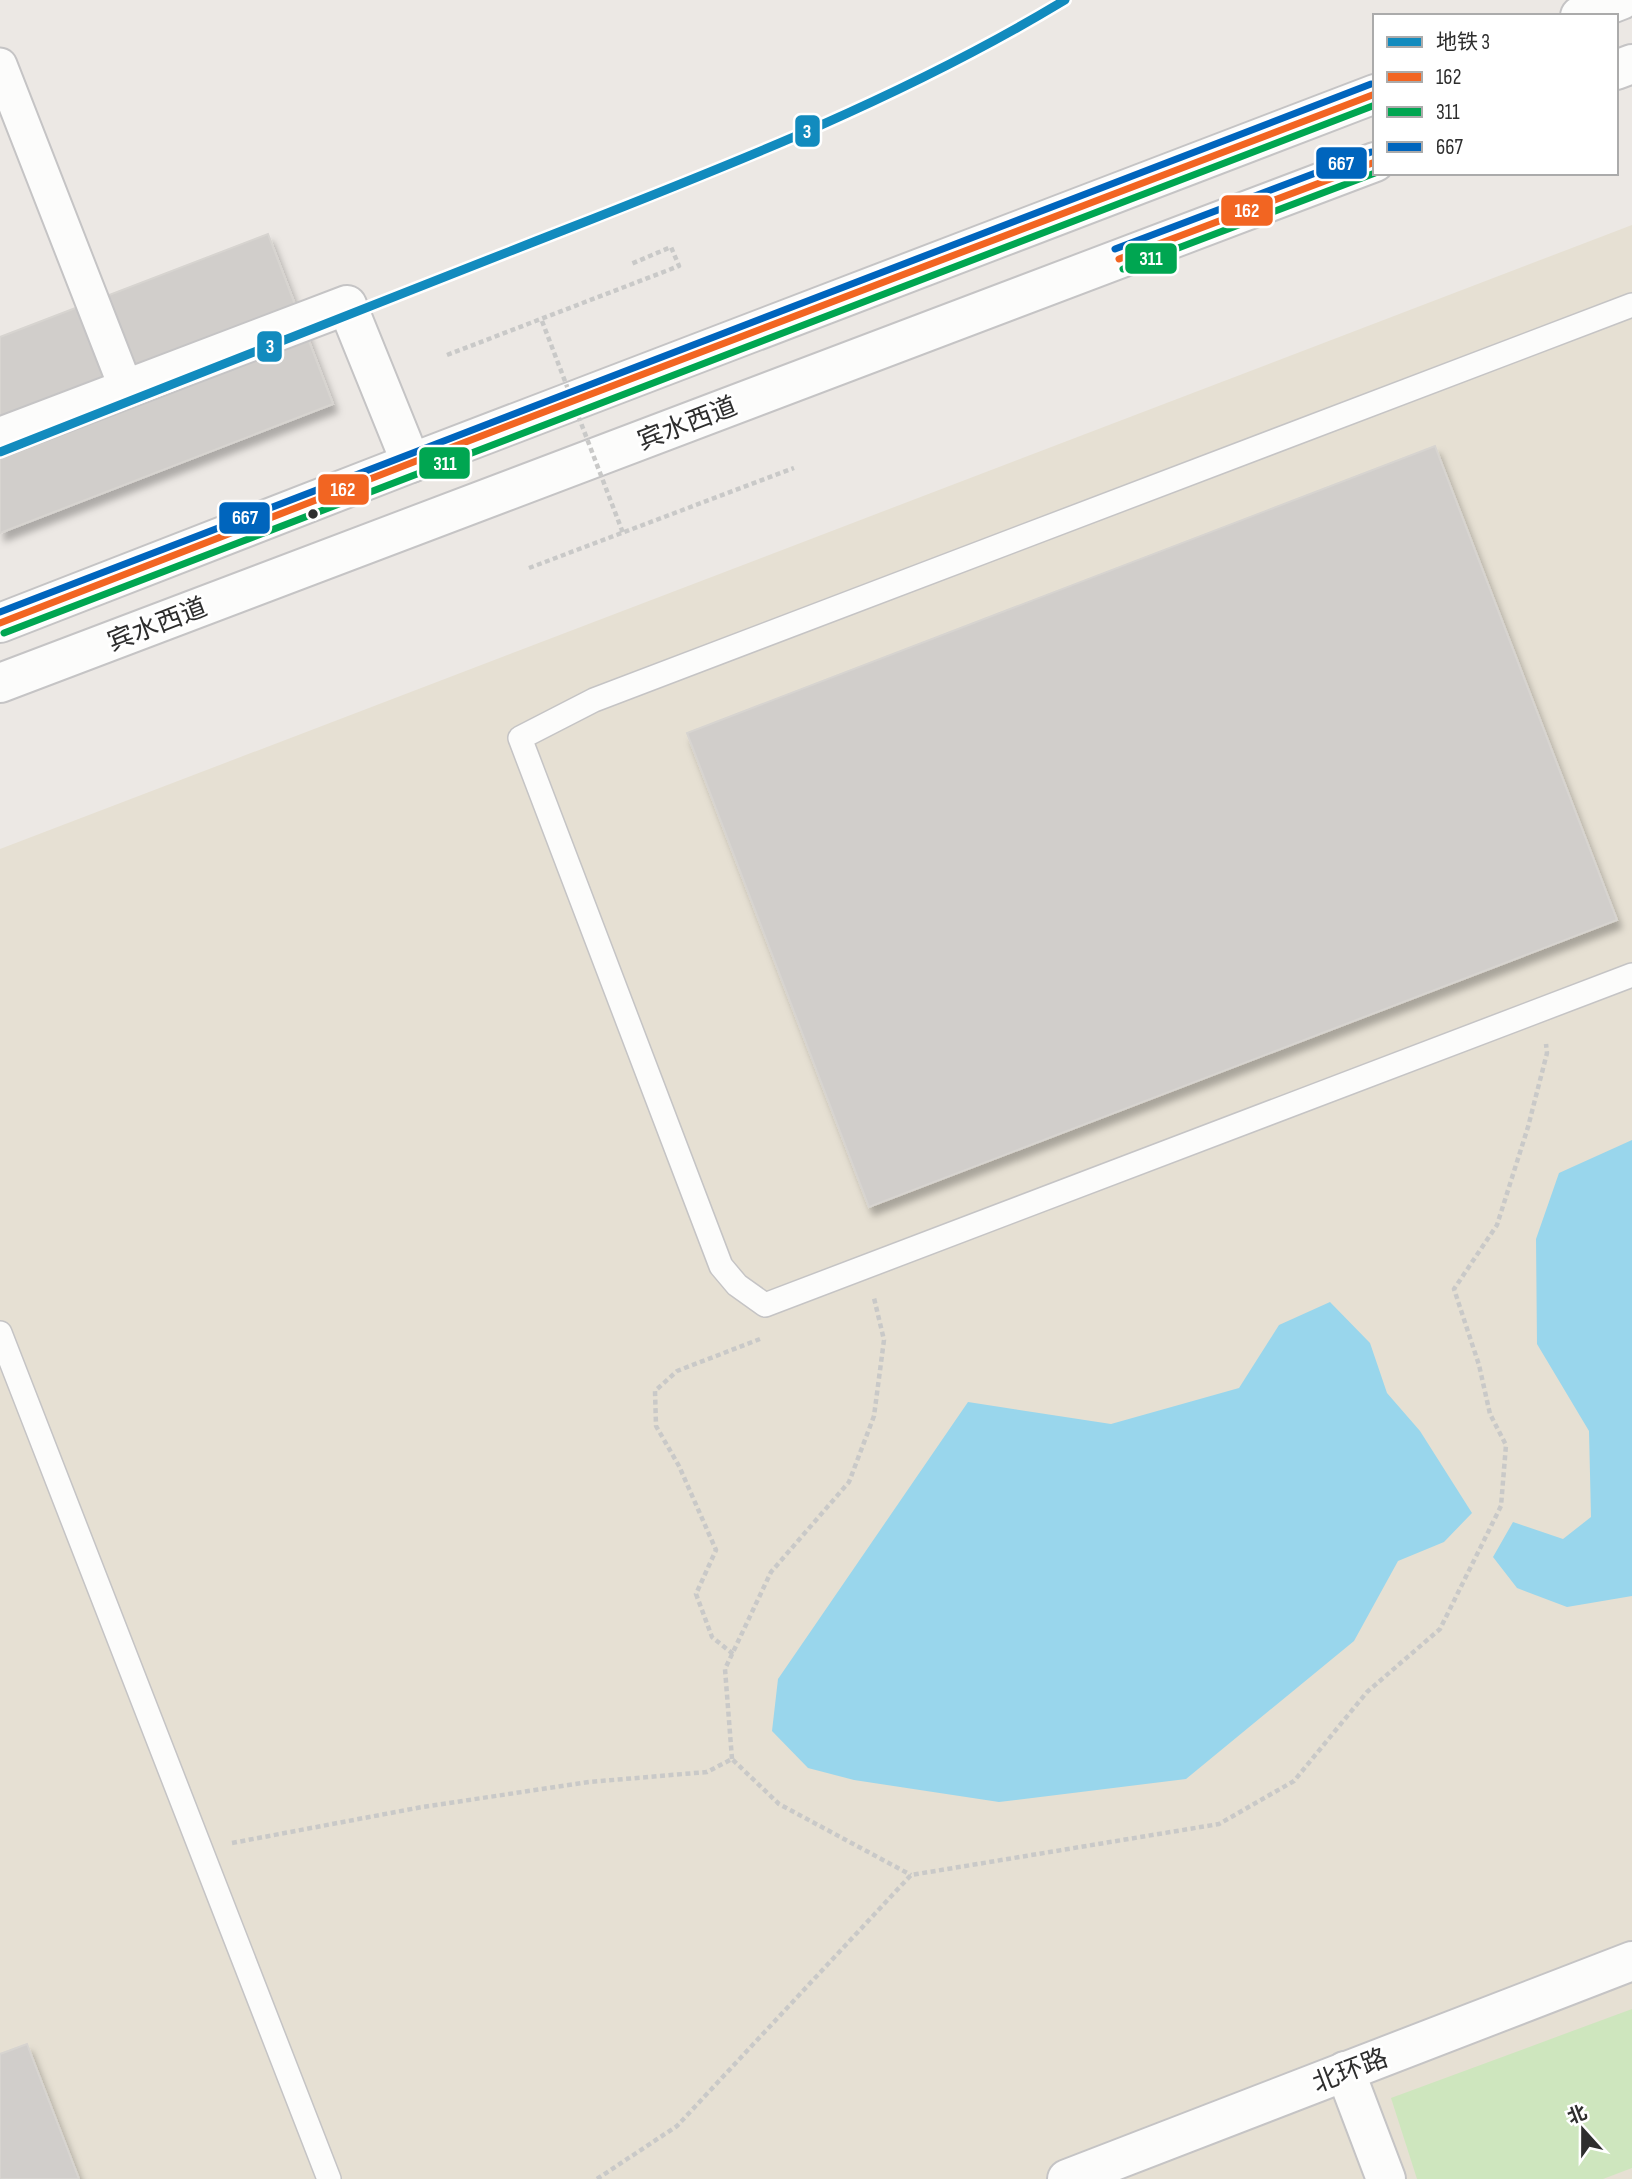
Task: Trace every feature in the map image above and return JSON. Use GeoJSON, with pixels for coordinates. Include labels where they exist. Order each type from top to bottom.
{"type":"FeatureCollection","features":[{"type":"Feature","properties":{"kind":"main road"},"geometry":{"type":"LineString","coordinates":[[1585,14],[1621,0]]}},
{"type":"Feature","properties":{"kind":"main road"},"geometry":{"type":"LineString","coordinates":[[0,623],[1373,95]]}},
{"type":"Feature","properties":{"kind":"main road","name":"宾水西道"},"geometry":{"type":"LineString","coordinates":[[0,683],[1373,163]]}},
{"type":"Feature","properties":{"kind":"main road"},"geometry":{"type":"LineString","coordinates":[[0,437],[347,305],[411,463]]}},
{"type":"Feature","properties":{"kind":"main road","name":"北环路"},"geometry":{"type":"LineString","coordinates":[[1067,2179],[1632,1961]]}},
{"type":"Feature","properties":{"kind":"main road"},"geometry":{"type":"LineString","coordinates":[[1345,2071],[1386,2179]]}},
{"type":"Feature","properties":{"kind":"street"},"geometry":{"type":"LineString","coordinates":[[0,65],[126,388]]}},
{"type":"Feature","properties":{"kind":"lane"},"geometry":{"type":"LineString","coordinates":[[1632,305],[594,700],[520,738],[721,1266],[737,1284],[765,1305],[1632,975]]}},
{"type":"Feature","properties":{"kind":"lane"},"geometry":{"type":"LineString","coordinates":[[0,1333],[329,2179]]}},
{"type":"Feature","properties":{"kind":"path"},"geometry":{"type":"LineString","coordinates":[[447,355],[542,321],[679,266],[671,247],[631,264]]}},
{"type":"Feature","properties":{"kind":"path"},"geometry":{"type":"LineString","coordinates":[[542,321],[623,533]]}},
{"type":"Feature","properties":{"kind":"path"},"geometry":{"type":"LineString","coordinates":[[529,568],[794,468]]}},
{"type":"Feature","properties":{"kind":"path"},"geometry":{"type":"LineString","coordinates":[[597,2179],[677,2126],[911,1875],[1219,1824],[1294,1781],[1367,1692],[1440,1629],[1501,1506],[1506,1445],[1490,1414],[1479,1365],[1454,1289],[1497,1226],[1528,1127],[1547,1053],[1542,1009]]}},
{"type":"Feature","properties":{"kind":"path"},"geometry":{"type":"LineString","coordinates":[[873,1295],[884,1340],[874,1416],[849,1482],[771,1572],[726,1669],[732,1759],[779,1804],[911,1875]]}},
{"type":"Feature","properties":{"kind":"path"},"geometry":{"type":"LineString","coordinates":[[733,1654],[712,1637],[696,1594],[716,1550],[679,1466],[656,1426],[655,1391],[677,1371],[763,1338]]}},
{"type":"Feature","properties":{"kind":"path"},"geometry":{"type":"LineString","coordinates":[[201,1849],[447,1803],[589,1782],[707,1772],[732,1759]]}},
{"type":"Feature","properties":{"kind":"shaded area"},"geometry":{"type":"Polygon","coordinates":[[[1632,225],[1632,2179],[0,2179],[0,849],[1632,225]]]}},
{"type":"Feature","properties":{"kind":"green space"},"geometry":{"type":"Polygon","coordinates":[[[1632,2009],[1632,2168],[1603,2179],[1417,2179],[1391,2098],[1632,2009]]]}},
{"type":"Feature","properties":{"kind":"water"},"geometry":{"type":"Polygon","coordinates":[[[1632,1140],[1632,1596],[1567,1607],[1517,1588],[1493,1557],[1513,1522],[1563,1539],[1591,1517],[1589,1431],[1537,1344],[1536,1239],[1559,1173],[1632,1140]]]}},
{"type":"Feature","properties":{"kind":"water"},"geometry":{"type":"Polygon","coordinates":[[[1330,1302],[1370,1343],[1387,1393],[1420,1431],[1472,1513],[1444,1542],[1398,1561],[1354,1641],[1186,1779],[999,1802],[854,1780],[808,1768],[772,1731],[778,1679],[968,1402],[1111,1424],[1239,1388],[1279,1325],[1330,1302]]]}},
{"type":"Feature","properties":{"kind":"building"},"geometry":{"type":"Polygon","coordinates":[[[268,234],[333,404],[0,533],[0,337],[268,234]]]}},
{"type":"Feature","properties":{"kind":"building"},"geometry":{"type":"Polygon","coordinates":[[[1435,446],[1617,920],[869,1207],[687,733],[1435,446]]]}},
{"type":"Feature","properties":{"kind":"building"},"geometry":{"type":"Polygon","coordinates":[[[27,2044],[79,2179],[0,2179],[0,2054],[27,2044]]]}},
{"type":"Feature","properties":{"kind":"metro line","name":"3"},"geometry":{"type":"LineString","coordinates":[[0,452],[672,188],[806,132],[937,70],[1065,0]]}},
{"type":"Feature","properties":{"kind":"transit line","name":"667"},"geometry":{"type":"LineString","coordinates":[[0,612],[1371,84]]}},
{"type":"Feature","properties":{"kind":"transit line","name":"162"},"geometry":{"type":"LineString","coordinates":[[0,623],[1373,95]]}},
{"type":"Feature","properties":{"kind":"transit line","name":"311"},"geometry":{"type":"LineString","coordinates":[[4,633],[1373,106]]}},
{"type":"Feature","properties":{"kind":"transit line","name":"667"},"geometry":{"type":"LineString","coordinates":[[1115,249],[1371,152]]}},
{"type":"Feature","properties":{"kind":"transit line","name":"162"},"geometry":{"type":"LineString","coordinates":[[1119,259],[1373,163]]}},
{"type":"Feature","properties":{"kind":"transit line","name":"311"},"geometry":{"type":"LineString","coordinates":[[1123,269],[1373,174]]}}]}
